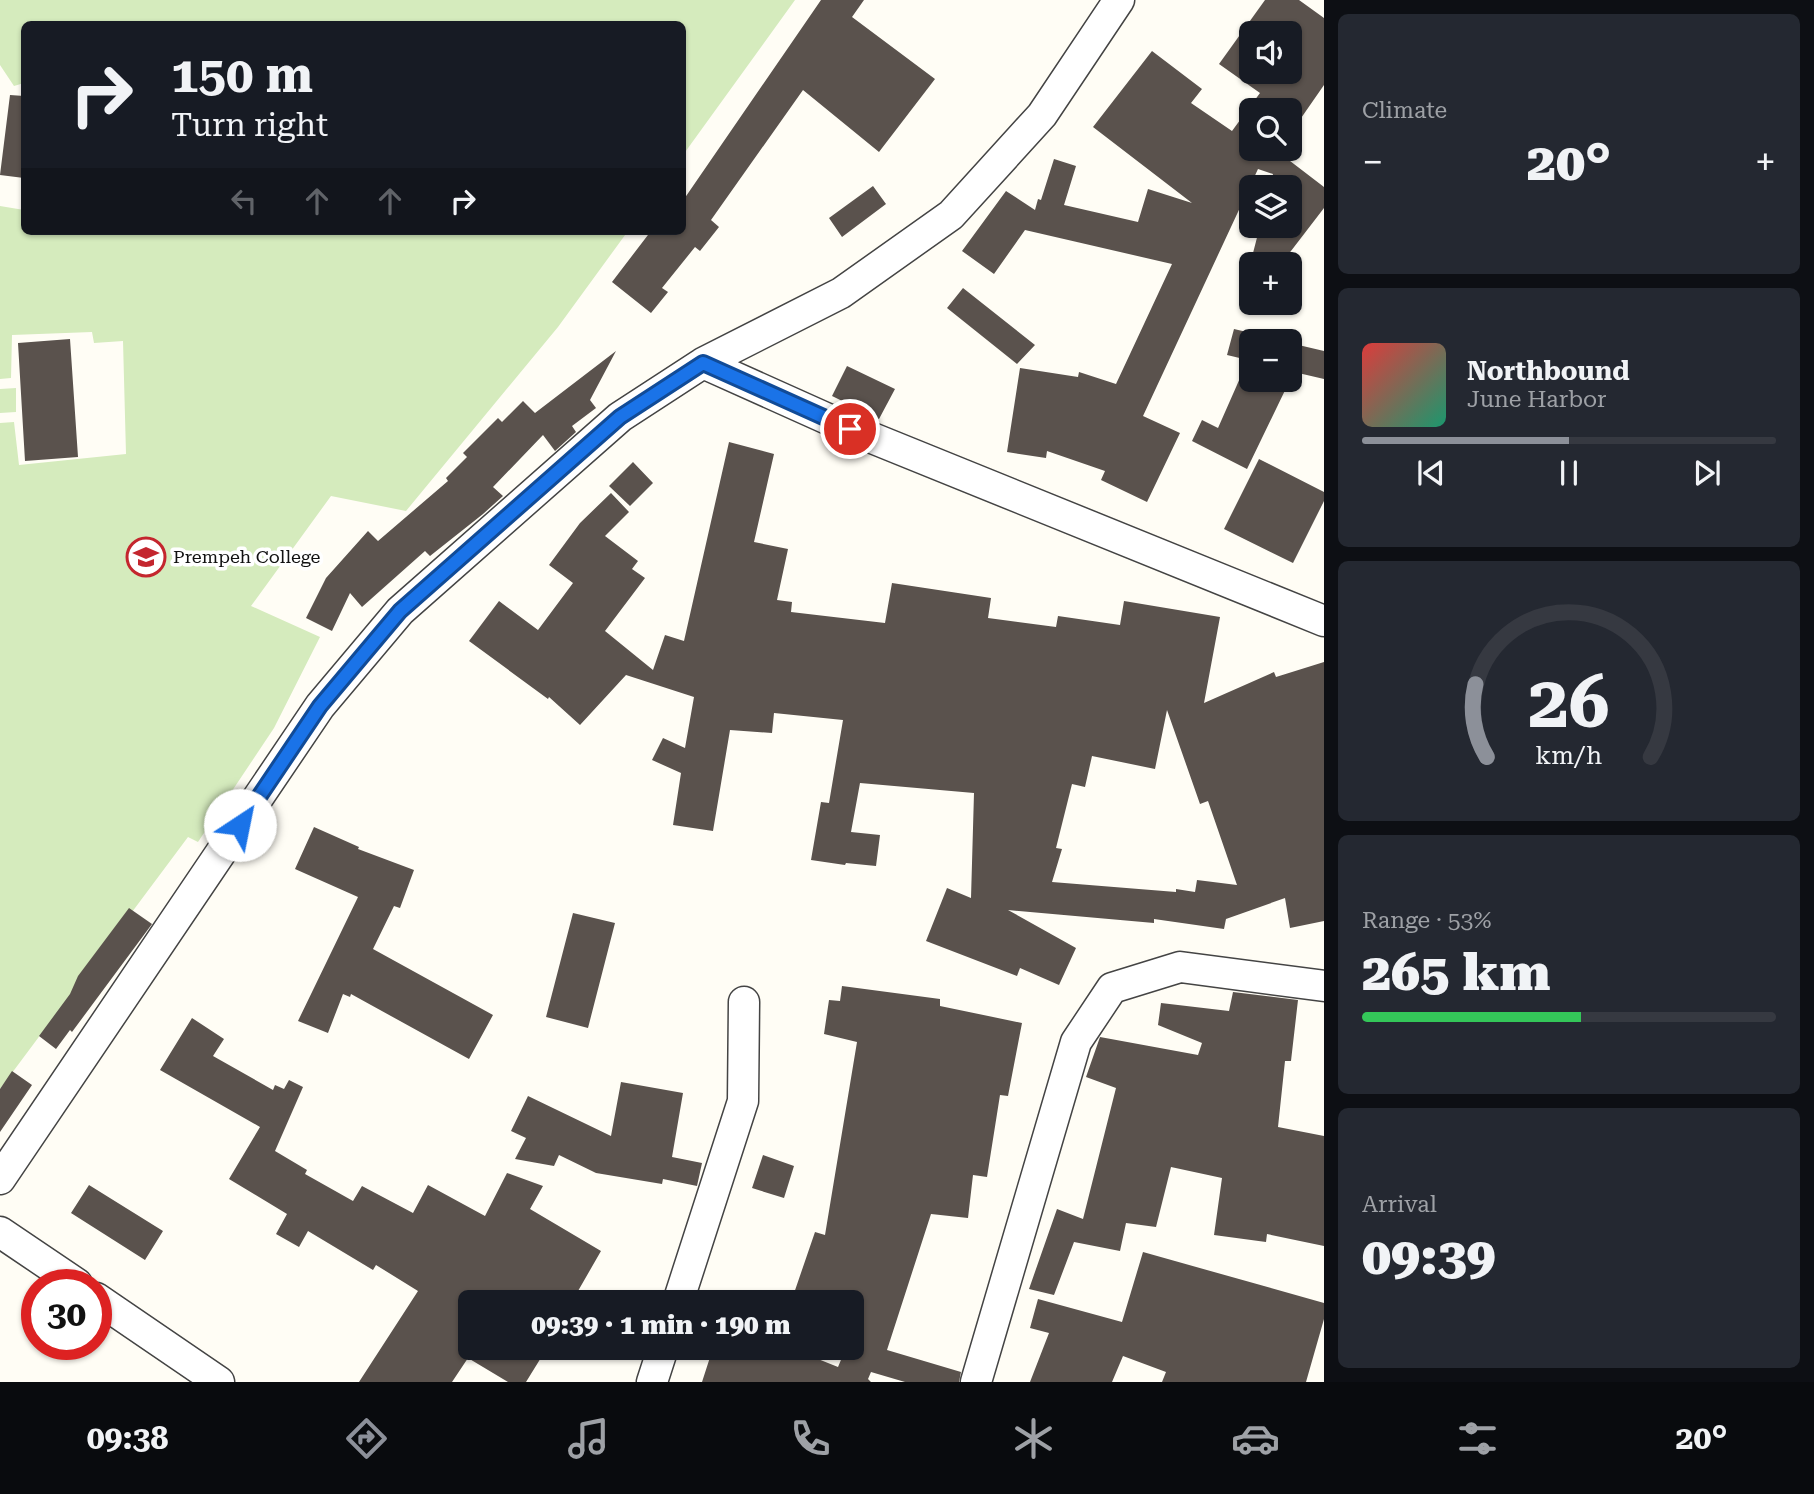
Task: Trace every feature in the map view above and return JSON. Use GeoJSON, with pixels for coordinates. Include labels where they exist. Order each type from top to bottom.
{"type":"FeatureCollection","features":[{"type":"Feature","properties":{"kind":"street"},"geometry":{"type":"LineString","coordinates":[[0,1179],[320,706],[400,611],[620,417],[703,363],[841,293],[951,215],[1042,115],[1119,0]]}},
{"type":"Feature","properties":{"kind":"street"},"geometry":{"type":"LineString","coordinates":[[703,363],[850,429],[1324,621]]}},
{"type":"Feature","properties":{"kind":"street"},"geometry":{"type":"LineString","coordinates":[[976,1382],[1076,1042],[1112,988],[1180,967],[1324,986]]}},
{"type":"Feature","properties":{"kind":"street"},"geometry":{"type":"LineString","coordinates":[[682,1290],[743,1101],[744,1002]]}},
{"type":"Feature","properties":{"kind":"street"},"geometry":{"type":"LineString","coordinates":[[0,1231],[55,1269]]}},
{"type":"Feature","properties":{"kind":"street"},"geometry":{"type":"LineString","coordinates":[[112,1309],[219,1382]]}},
{"type":"Feature","properties":{"kind":"street"},"geometry":{"type":"LineString","coordinates":[[652,1382],[659,1360]]}},
{"type":"Feature","properties":{"kind":"green space"},"geometry":{"type":"Polygon","coordinates":[[[0,0],[795,0],[686,151],[686,21],[21,21],[21,84],[14,86],[0,65],[0,0]]]}},
{"type":"Feature","properties":{"kind":"green space","name":"Prempeh College"},"geometry":{"type":"Polygon","coordinates":[[[0,206],[21,210],[21,235],[625,235],[558,327],[406,511],[331,496],[251,606],[320,637],[274,728],[198,842],[188,837],[0,1089],[0,423],[14,422],[19,465],[126,454],[123,341],[94,343],[92,332],[12,335],[11,378],[0,379],[0,206]]]}},
{"type":"Feature","properties":{"kind":"green space"},"geometry":{"type":"Polygon","coordinates":[[[16,388],[16,412],[0,413],[0,389],[16,388]]]}},
{"type":"Feature","properties":{"kind":"building"},"geometry":{"type":"Polygon","coordinates":[[[821,0],[864,0],[852,17],[935,79],[879,152],[803,90],[711,220],[719,227],[700,251],[695,247],[662,288],[668,292],[651,313],[612,282],[648,235],[686,235],[686,196],[821,0]]]}},
{"type":"Feature","properties":{"kind":"building"},"geometry":{"type":"Polygon","coordinates":[[[1265,0],[1299,0],[1324,18],[1324,85],[1302,117],[1302,98],[1256,98],[1260,93],[1247,84],[1302,84],[1302,21],[1250,21],[1265,0]]]}},
{"type":"Feature","properties":{"kind":"building"},"geometry":{"type":"Polygon","coordinates":[[[1239,36],[1239,78],[1219,64],[1239,36]]]}},
{"type":"Feature","properties":{"kind":"building"},"geometry":{"type":"Polygon","coordinates":[[[1152,51],[1202,89],[1191,103],[1232,131],[1239,122],[1239,161],[1290,161],[1324,187],[1324,208],[1302,237],[1302,175],[1273,175],[1258,169],[1255,175],[1239,175],[1239,210],[1143,416],[1180,433],[1147,502],[1101,480],[1105,471],[1047,451],[1046,458],[1007,452],[1020,368],[1078,377],[1079,372],[1116,384],[1172,264],[1025,230],[994,274],[962,251],[1006,191],[1035,210],[1038,199],[1041,200],[1054,159],[1076,166],[1064,205],[1138,222],[1148,189],[1192,203],[1093,127],[1152,51]]]}},
{"type":"Feature","properties":{"kind":"building"},"geometry":{"type":"Polygon","coordinates":[[[10,95],[21,96],[21,178],[0,175],[10,95]]]}},
{"type":"Feature","properties":{"kind":"building"},"geometry":{"type":"Polygon","coordinates":[[[873,186],[886,204],[842,237],[829,218],[873,186]]]}},
{"type":"Feature","properties":{"kind":"building"},"geometry":{"type":"Polygon","coordinates":[[[1257,238],[1301,238],[1290,252],[1253,252],[1257,238]]]}},
{"type":"Feature","properties":{"kind":"building"},"geometry":{"type":"Polygon","coordinates":[[[963,288],[1035,345],[1017,364],[947,308],[963,288]]]}},
{"type":"Feature","properties":{"kind":"building"},"geometry":{"type":"Polygon","coordinates":[[[1234,329],[1239,330],[1239,358],[1227,355],[1234,329]]]}},
{"type":"Feature","properties":{"kind":"building"},"geometry":{"type":"Polygon","coordinates":[[[70,339],[78,457],[25,461],[18,343],[70,339]]]}},
{"type":"Feature","properties":{"kind":"building"},"geometry":{"type":"Polygon","coordinates":[[[1302,346],[1324,351],[1324,379],[1302,374],[1302,346]]]}},
{"type":"Feature","properties":{"kind":"building"},"geometry":{"type":"Polygon","coordinates":[[[616,351],[590,400],[596,408],[572,426],[576,432],[555,451],[543,435],[493,487],[503,496],[483,514],[430,556],[425,551],[362,607],[350,593],[332,631],[306,618],[326,578],[368,531],[378,541],[448,481],[446,478],[467,457],[463,453],[498,418],[502,422],[523,401],[535,413],[616,351]]]}},
{"type":"Feature","properties":{"kind":"building"},"geometry":{"type":"Polygon","coordinates":[[[847,366],[895,389],[879,419],[832,396],[847,366]]]}},
{"type":"Feature","properties":{"kind":"building"},"geometry":{"type":"Polygon","coordinates":[[[1239,380],[1239,392],[1284,392],[1247,469],[1192,441],[1202,420],[1218,428],[1239,380]]]}},
{"type":"Feature","properties":{"kind":"building"},"geometry":{"type":"Polygon","coordinates":[[[729,442],[774,454],[754,542],[788,549],[777,600],[792,602],[791,612],[885,623],[892,583],[991,598],[988,618],[1056,627],[1058,616],[1120,625],[1124,601],[1220,617],[1204,703],[1274,672],[1276,677],[1324,662],[1324,921],[1290,928],[1285,898],[1226,919],[1224,929],[1154,919],[1154,923],[1008,910],[1076,948],[1059,985],[1020,968],[1017,976],[926,941],[947,888],[971,898],[974,793],[860,783],[851,832],[880,835],[876,866],[811,860],[821,802],[829,803],[843,720],[774,713],[772,733],[730,730],[713,831],[673,825],[681,773],[652,760],[663,738],[685,748],[694,697],[626,675],[580,725],[549,697],[548,699],[469,641],[499,601],[538,630],[573,583],[549,565],[580,523],[611,493],[629,512],[605,536],[638,561],[632,569],[645,578],[605,631],[653,670],[665,635],[684,641],[729,442]],[[1167,710],[1155,769],[1092,756],[1085,787],[1072,784],[1056,848],[1062,849],[1052,882],[1176,892],[1176,889],[1195,892],[1197,880],[1237,885],[1208,801],[1200,804],[1167,710]]]}},
{"type":"Feature","properties":{"kind":"building"},"geometry":{"type":"Polygon","coordinates":[[[1259,459],[1324,492],[1324,501],[1293,563],[1224,529],[1259,459]]]}},
{"type":"Feature","properties":{"kind":"building"},"geometry":{"type":"Polygon","coordinates":[[[633,462],[653,483],[630,506],[609,486],[633,462]]]}},
{"type":"Feature","properties":{"kind":"building"},"geometry":{"type":"Polygon","coordinates":[[[314,827],[359,847],[358,849],[414,870],[400,908],[394,906],[373,949],[493,1015],[469,1059],[351,994],[350,997],[343,994],[328,1033],[298,1021],[358,897],[295,869],[314,827]]]}},
{"type":"Feature","properties":{"kind":"building"},"geometry":{"type":"Polygon","coordinates":[[[129,908],[152,924],[72,1032],[70,1030],[56,1049],[39,1036],[70,994],[78,976],[129,908]]]}},
{"type":"Feature","properties":{"kind":"building"},"geometry":{"type":"Polygon","coordinates":[[[573,913],[615,923],[588,1028],[546,1017],[573,913]]]}},
{"type":"Feature","properties":{"kind":"building"},"geometry":{"type":"Polygon","coordinates":[[[842,986],[940,999],[940,1006],[1022,1023],[1008,1096],[1000,1095],[987,1177],[973,1175],[968,1218],[931,1214],[887,1350],[961,1372],[959,1382],[905,1382],[871,1372],[868,1379],[871,1382],[702,1382],[709,1360],[820,1360],[838,1367],[841,1360],[864,1360],[864,1290],[795,1290],[815,1232],[825,1235],[857,1042],[824,1034],[829,1000],[840,1001],[842,986]]]}},
{"type":"Feature","properties":{"kind":"building"},"geometry":{"type":"Polygon","coordinates":[[[1233,992],[1298,1000],[1291,1061],[1285,1061],[1278,1127],[1324,1136],[1324,1246],[1267,1234],[1266,1242],[1214,1235],[1222,1178],[1171,1167],[1156,1227],[1126,1223],[1120,1251],[1074,1242],[1054,1295],[1029,1289],[1057,1209],[1083,1219],[1116,1088],[1086,1077],[1100,1037],[1198,1055],[1202,1043],[1158,1025],[1161,1003],[1229,1011],[1233,992]]]}},
{"type":"Feature","properties":{"kind":"building"},"geometry":{"type":"Polygon","coordinates":[[[192,1018],[224,1039],[213,1056],[273,1090],[275,1085],[284,1089],[289,1080],[303,1087],[275,1151],[307,1170],[305,1174],[353,1201],[362,1186],[413,1213],[428,1185],[485,1216],[507,1173],[543,1186],[530,1209],[601,1251],[579,1290],[458,1290],[458,1360],[467,1360],[452,1382],[359,1382],[418,1291],[376,1265],[373,1270],[308,1231],[299,1247],[276,1234],[287,1214],[229,1179],[260,1127],[160,1070],[192,1018]]]}},
{"type":"Feature","properties":{"kind":"building"},"geometry":{"type":"Polygon","coordinates":[[[12,1071],[32,1085],[0,1132],[0,1089],[12,1071]]]}},
{"type":"Feature","properties":{"kind":"building"},"geometry":{"type":"Polygon","coordinates":[[[621,1082],[683,1093],[672,1157],[702,1163],[697,1186],[663,1179],[662,1184],[596,1173],[559,1155],[554,1166],[515,1159],[526,1138],[511,1131],[528,1096],[611,1136],[621,1082]]]}},
{"type":"Feature","properties":{"kind":"building"},"geometry":{"type":"Polygon","coordinates":[[[763,1155],[794,1166],[784,1198],[752,1188],[763,1155]]]}},
{"type":"Feature","properties":{"kind":"building"},"geometry":{"type":"Polygon","coordinates":[[[89,1185],[163,1231],[145,1260],[71,1213],[89,1185]]]}},
{"type":"Feature","properties":{"kind":"building"},"geometry":{"type":"Polygon","coordinates":[[[1143,1252],[1324,1303],[1324,1319],[1306,1382],[1162,1382],[1166,1372],[1123,1356],[1112,1382],[1030,1382],[1049,1333],[1030,1328],[1038,1299],[1122,1322],[1143,1252]]]}},
{"type":"Feature","properties":{"kind":"building"},"geometry":{"type":"Polygon","coordinates":[[[471,1360],[540,1360],[526,1382],[508,1382],[471,1360]]]}},
{"type":"Feature","properties":{"kind":"place","name":"Prempeh College"},"geometry":{"type":"Point","coordinates":[146,557]}},
{"type":"Feature","properties":{"kind":"route"},"geometry":{"type":"LineString","coordinates":[[240,825],[320,706],[400,611],[620,417],[703,363],[850,429]]}}]}
